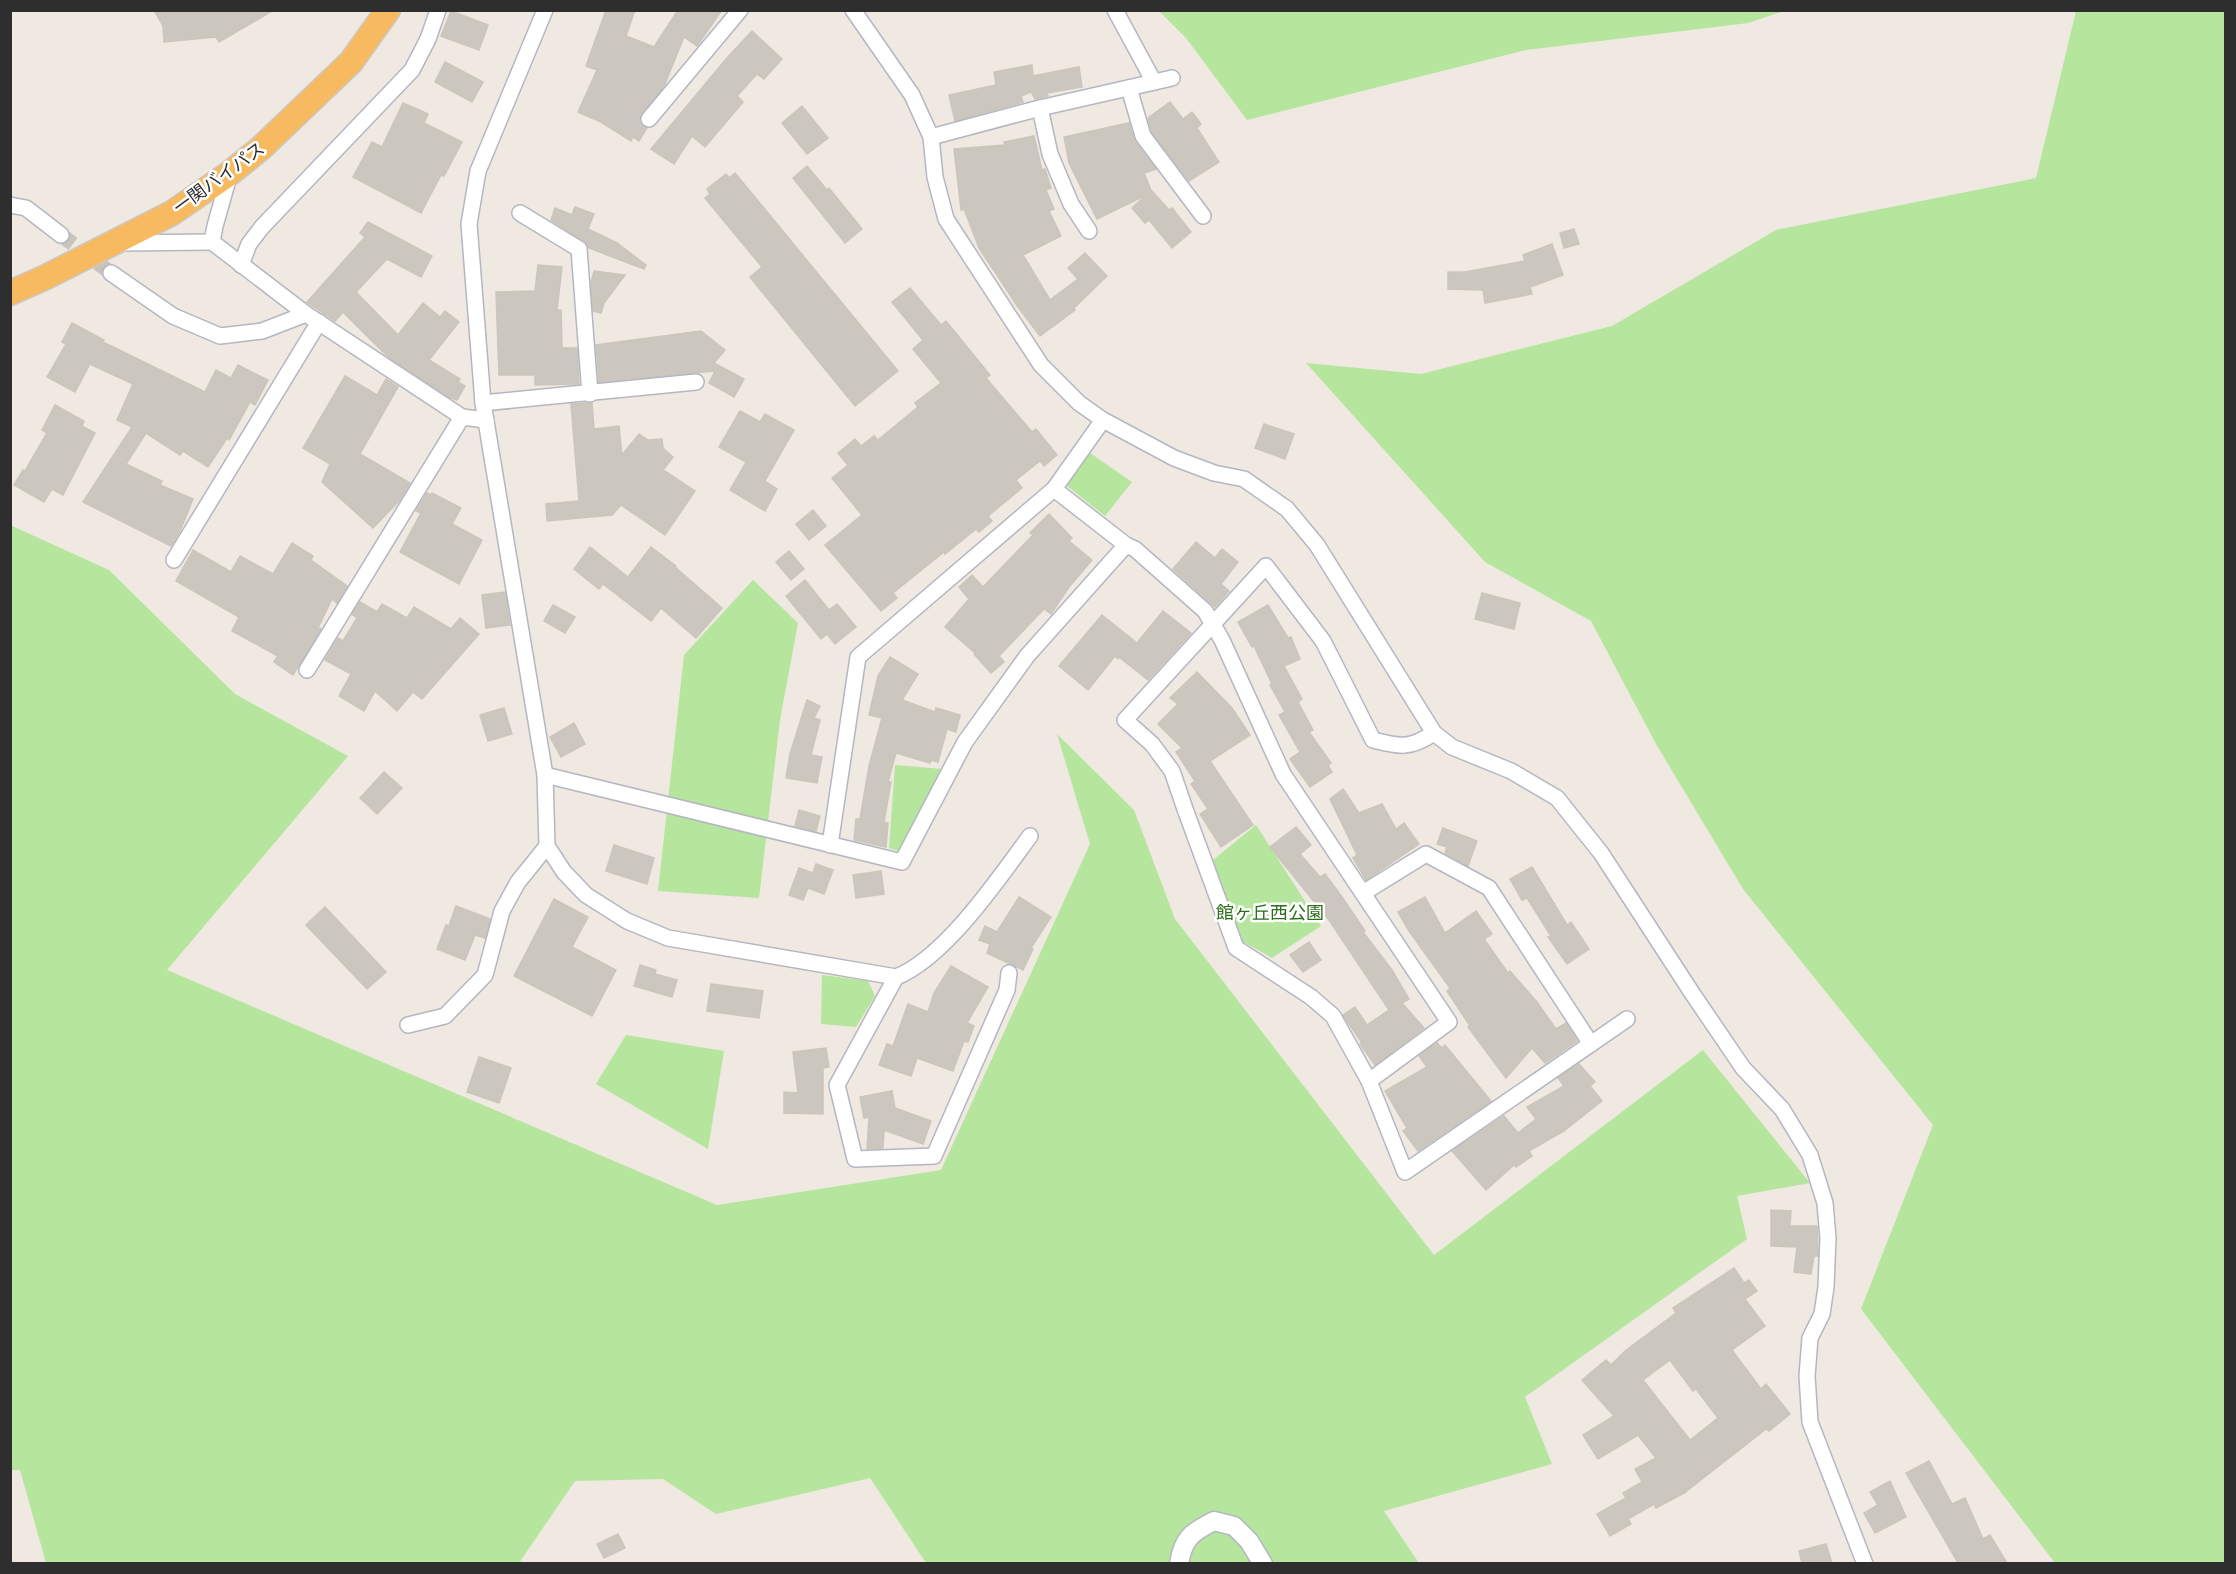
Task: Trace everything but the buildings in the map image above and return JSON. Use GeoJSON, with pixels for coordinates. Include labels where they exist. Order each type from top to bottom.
{"type":"FeatureCollection","features":[{"type":"Feature","properties":{"kind":"highway","name":"一関バイパス"},"geometry":{"type":"LineString","coordinates":[[10,293],[46,278],[172,213],[230,173],[261,148],[351,63],[388,10]]}},
{"type":"Feature","properties":{"kind":"street"},"geometry":{"type":"LineString","coordinates":[[241,265],[249,244],[262,227],[412,70],[428,39],[438,10]]}},
{"type":"Feature","properties":{"kind":"street"},"geometry":{"type":"LineString","coordinates":[[545,10],[478,171],[469,224],[483,403],[545,775],[547,846],[564,872],[586,895],[627,921],[668,938],[896,978],[909,973],[929,959],[985,897],[1030,836]]}},
{"type":"Feature","properties":{"kind":"street"},"geometry":{"type":"LineString","coordinates":[[649,118],[740,10]]}},
{"type":"Feature","properties":{"kind":"street"},"geometry":{"type":"LineString","coordinates":[[853,10],[912,96],[931,137],[935,177],[946,219],[1041,365],[1079,403],[1103,420],[1174,458],[1214,473],[1244,479],[1287,509],[1317,545],[1434,733],[1452,747],[1511,771],[1557,798],[1601,853],[1743,1068],[1782,1108],[1810,1155],[1826,1203],[1828,1238],[1826,1287],[1822,1314],[1810,1338],[1807,1376],[1810,1422],[1865,1563]]}},
{"type":"Feature","properties":{"kind":"street"},"geometry":{"type":"LineString","coordinates":[[1115,10],[1154,82]]}},
{"type":"Feature","properties":{"kind":"street"},"geometry":{"type":"LineString","coordinates":[[931,137],[1040,108],[1172,78]]}},
{"type":"Feature","properties":{"kind":"street"},"geometry":{"type":"LineString","coordinates":[[1129,88],[1143,136],[1203,216]]}},
{"type":"Feature","properties":{"kind":"street"},"geometry":{"type":"LineString","coordinates":[[1040,108],[1050,154],[1071,204],[1089,231]]}},
{"type":"Feature","properties":{"kind":"street"},"geometry":{"type":"LineString","coordinates":[[212,242],[230,173]]}},
{"type":"Feature","properties":{"kind":"street"},"geometry":{"type":"LineString","coordinates":[[10,205],[26,208],[61,235]]}},
{"type":"Feature","properties":{"kind":"street"},"geometry":{"type":"LineString","coordinates":[[520,213],[579,249],[590,394]]}},
{"type":"Feature","properties":{"kind":"street"},"geometry":{"type":"LineString","coordinates":[[112,243],[212,242],[312,318],[462,417],[486,420]]}},
{"type":"Feature","properties":{"kind":"street"},"geometry":{"type":"LineString","coordinates":[[111,273],[173,316],[220,336],[262,331],[312,318]]}},
{"type":"Feature","properties":{"kind":"street"},"geometry":{"type":"LineString","coordinates":[[174,560],[312,318]]}},
{"type":"Feature","properties":{"kind":"street"},"geometry":{"type":"LineString","coordinates":[[483,403],[696,382]]}},
{"type":"Feature","properties":{"kind":"street"},"geometry":{"type":"LineString","coordinates":[[307,670],[462,417]]}},
{"type":"Feature","properties":{"kind":"street"},"geometry":{"type":"LineString","coordinates":[[830,845],[858,657],[1054,489],[1103,420]]}},
{"type":"Feature","properties":{"kind":"street"},"geometry":{"type":"LineString","coordinates":[[1054,489],[1126,546],[1135,549],[1205,611],[1283,774],[1449,1022],[1369,1081]]}},
{"type":"Feature","properties":{"kind":"street"},"geometry":{"type":"LineString","coordinates":[[545,775],[903,862],[965,742],[1028,656],[1126,546]]}},
{"type":"Feature","properties":{"kind":"street"},"geometry":{"type":"LineString","coordinates":[[1434,733],[1410,745],[1400,747],[1373,740],[1323,641],[1266,566],[1125,720],[1152,744],[1172,771],[1236,948],[1311,997],[1333,1016],[1369,1081],[1405,1172],[1627,1019]]}},
{"type":"Feature","properties":{"kind":"street"},"geometry":{"type":"LineString","coordinates":[[408,1025],[445,1016],[485,975],[502,911],[518,882],[547,846]]}},
{"type":"Feature","properties":{"kind":"street"},"geometry":{"type":"LineString","coordinates":[[1363,893],[1426,854],[1489,888],[1591,1044]]}},
{"type":"Feature","properties":{"kind":"street"},"geometry":{"type":"LineString","coordinates":[[896,978],[837,1085],[855,1159],[934,1156],[1007,990],[1010,974]]}},
{"type":"Feature","properties":{"kind":"street"},"geometry":{"type":"LineString","coordinates":[[1179,1563],[1181,1548],[1193,1532],[1214,1521],[1234,1526],[1249,1541],[1263,1563]]}},
{"type":"Feature","properties":{"kind":"green space"},"geometry":{"type":"Polygon","coordinates":[[[1159,11],[1784,11],[1748,23],[1526,50],[1247,120],[1186,38],[1159,11]]]}},
{"type":"Feature","properties":{"kind":"green space"},"geometry":{"type":"Polygon","coordinates":[[[2076,11],[2225,11],[2225,1563],[2055,1563],[1861,1309],[1933,1125],[1743,889],[1656,744],[1591,621],[1485,562],[1306,363],[1421,374],[1612,326],[1776,230],[2036,178],[2076,11]]]}},
{"type":"Feature","properties":{"kind":"green space"},"geometry":{"type":"Polygon","coordinates":[[[1090,453],[1132,482],[1105,516],[1066,485],[1090,453]]]}},
{"type":"Feature","properties":{"kind":"green space"},"geometry":{"type":"Polygon","coordinates":[[[10,525],[109,570],[235,694],[348,756],[167,970],[717,1205],[941,1170],[1090,844],[1057,734],[1134,810],[1175,919],[1434,1255],[1703,1050],[1810,1183],[1737,1196],[1747,1239],[1525,1397],[1552,1464],[1384,1511],[1419,1563],[926,1563],[870,1478],[716,1514],[663,1479],[575,1481],[519,1563],[46,1563],[20,1470],[10,1470],[10,525]]]}},
{"type":"Feature","properties":{"kind":"green space"},"geometry":{"type":"Polygon","coordinates":[[[753,580],[798,623],[780,720],[759,898],[658,891],[684,655],[753,580]]]}},
{"type":"Feature","properties":{"kind":"green space"},"geometry":{"type":"Polygon","coordinates":[[[895,765],[943,769],[899,851],[889,848],[895,765]]]}},
{"type":"Feature","properties":{"kind":"green space","name":"館ヶ丘西公園"},"geometry":{"type":"Polygon","coordinates":[[[1256,825],[1321,926],[1272,958],[1242,941],[1213,860],[1256,825]]]}},
{"type":"Feature","properties":{"kind":"green space"},"geometry":{"type":"Polygon","coordinates":[[[822,975],[868,981],[875,996],[856,1027],[821,1024],[822,975]]]}},
{"type":"Feature","properties":{"kind":"green space"},"geometry":{"type":"Polygon","coordinates":[[[626,1035],[724,1051],[708,1149],[596,1084],[626,1035]]]}},
{"type":"Feature","properties":{"kind":"tunnel"},"geometry":{"type":"LineString","coordinates":[[61,235],[111,273]]}}]}
